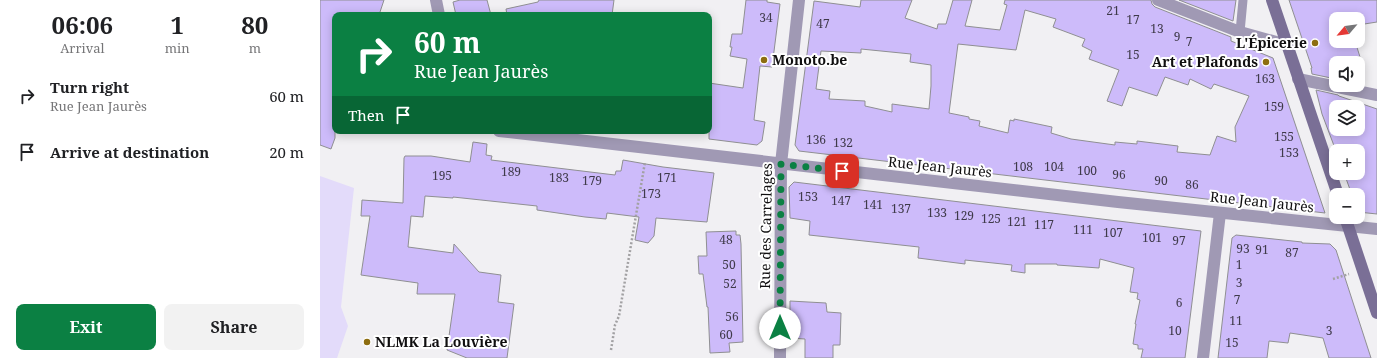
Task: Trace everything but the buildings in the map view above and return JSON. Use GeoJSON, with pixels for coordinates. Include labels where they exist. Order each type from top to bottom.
{"type":"FeatureCollection","features":[{"type":"Feature","properties":{"kind":"street"},"geometry":{"type":"LineString","coordinates":[[436,0],[438,12]]}},
{"type":"Feature","properties":{"kind":"street","name":"Rue des Carrelages"},"geometry":{"type":"LineString","coordinates":[[780,358],[781,164],[799,0]]}},
{"type":"Feature","properties":{"kind":"street"},"geometry":{"type":"LineString","coordinates":[[1158,0],[1240,32],[1287,45]]}},
{"type":"Feature","properties":{"kind":"street"},"geometry":{"type":"LineString","coordinates":[[1272,0],[1336,188]]}},
{"type":"Feature","properties":{"kind":"street"},"geometry":{"type":"LineString","coordinates":[[1298,79],[1377,95]]}},
{"type":"Feature","properties":{"kind":"street","name":"Rue Jean Jaurès"},"geometry":{"type":"LineString","coordinates":[[525,134],[1220,213],[1329,220]]}},
{"type":"Feature","properties":{"kind":"street"},"geometry":{"type":"LineString","coordinates":[[1203,358],[1220,213]]}},
{"type":"Feature","properties":{"kind":"street"},"geometry":{"type":"LineString","coordinates":[[1348,224],[1377,313]]}},
{"type":"Feature","properties":{"kind":"street","name":"Rue Jean Jaurès"},"geometry":{"type":"LineString","coordinates":[[1358,224],[1377,229]]}},
{"type":"Feature","properties":{"kind":"lane"},"geometry":{"type":"LineString","coordinates":[[1240,32],[1243,0]]}},
{"type":"Feature","properties":{"kind":"path"},"geometry":{"type":"LineString","coordinates":[[611,350],[615,325],[620,308],[648,148]]}},
{"type":"Feature","properties":{"kind":"shaded area"},"geometry":{"type":"Polygon","coordinates":[[[320,176],[354,188],[341,307],[348,326],[337,358],[320,358],[320,176]]]}},
{"type":"Feature","properties":{"kind":"place","name":"L'Épicerie"},"geometry":{"type":"Point","coordinates":[1315,43]}},
{"type":"Feature","properties":{"kind":"place","name":"Monoto.be"},"geometry":{"type":"Point","coordinates":[764,60]}},
{"type":"Feature","properties":{"kind":"place","name":"Art et Plafonds"},"geometry":{"type":"Point","coordinates":[1266,62]}},
{"type":"Feature","properties":{"kind":"place","name":"NLMK La Louvière"},"geometry":{"type":"Point","coordinates":[367,342]}},
{"type":"Feature","properties":{"kind":"route"},"geometry":{"type":"LineString","coordinates":[[780,328],[781,164],[842,171]]}}]}
